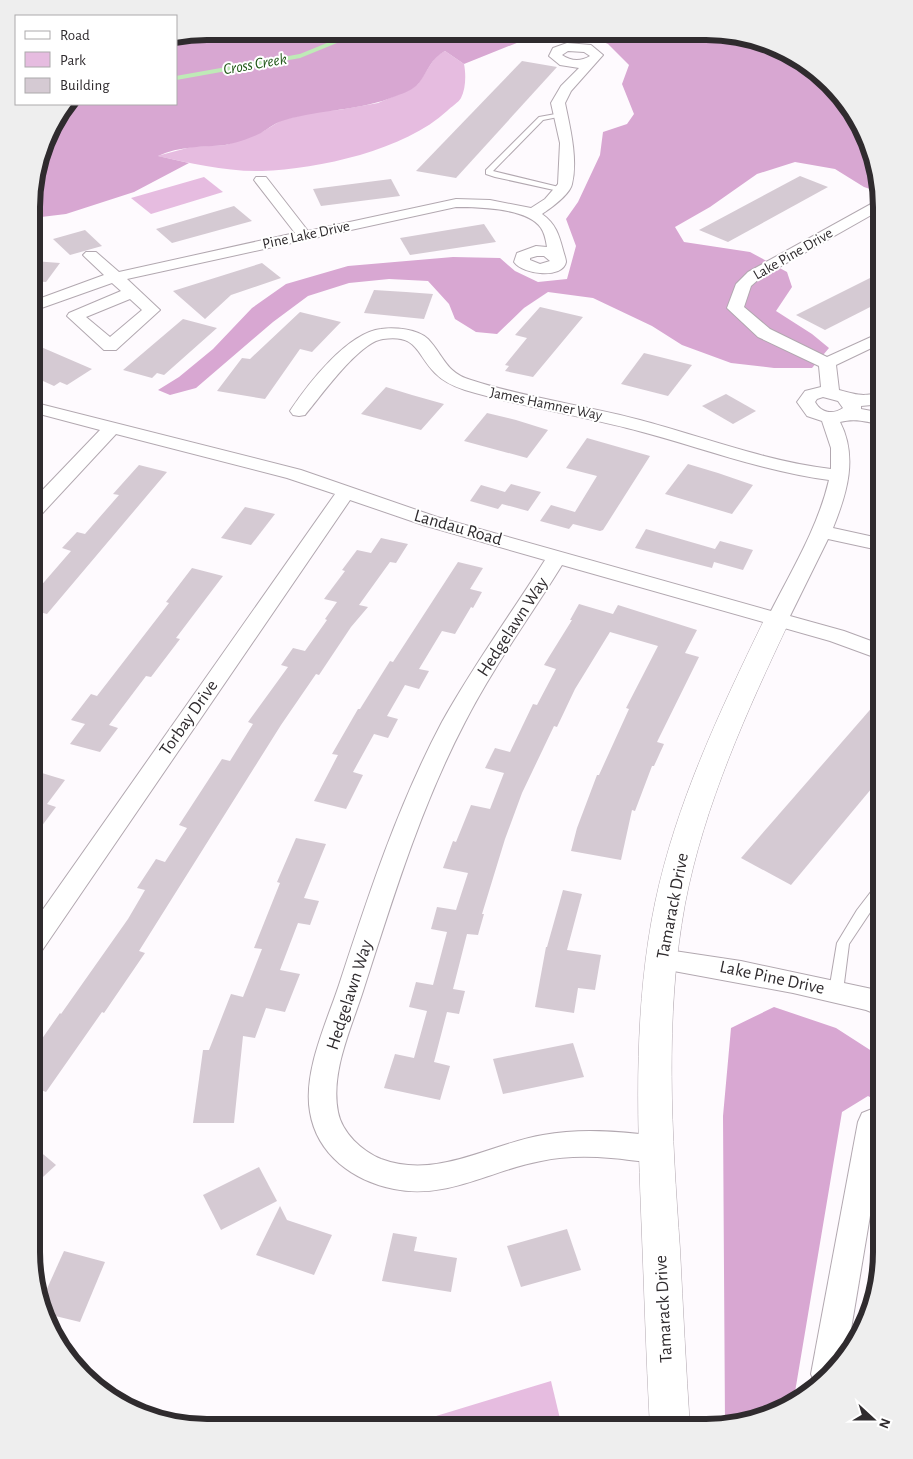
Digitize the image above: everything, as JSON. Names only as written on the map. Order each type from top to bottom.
[{"type":"street","points":[[531,215],[550,202],[565,185],[567,140],[558,103],[560,96],[592,61]]},
{"type":"street","points":[[261,180],[304,235]]},
{"type":"street","name":"Pine Lake Drive","points":[[40,303],[114,277],[456,203],[498,205],[531,215],[545,224],[550,230],[557,257]]},
{"type":"street","name":"Lake Pine Drive","points":[[827,363],[764,333],[734,308],[744,284],[754,275],[873,208]]},
{"type":"street","points":[[92,255],[132,292]]},
{"type":"street","name":"James Hamner Way","points":[[299,411],[340,363],[364,340],[378,334],[406,336],[422,342],[439,370],[449,376],[486,390],[635,424],[785,468],[839,476]]},
{"type":"street","points":[[830,392],[827,363],[873,341]]},
{"type":"street","points":[[873,401],[849,407],[844,416],[829,417],[810,410],[806,402],[807,398],[816,393],[830,392],[838,394],[849,407],[873,415]]},
{"type":"street","name":"Landau Road","points":[[40,409],[294,474],[430,521],[837,636],[873,649]]},
{"type":"street","name":"Tamarack Drive","points":[[670,1419],[656,1149],[654,1067],[661,960],[670,902],[687,835],[703,784],[737,703],[821,531],[836,494],[841,453],[837,433],[829,417]]},
{"type":"street","points":[[40,504],[112,428]]},
{"type":"street","name":"Torbay Drive","points":[[40,933],[346,492]]},
{"type":"street","points":[[821,531],[873,543]]},
{"type":"street","name":"Hedgelawn Way","points":[[558,556],[470,696],[442,745],[406,826],[324,1072],[322,1102],[327,1124],[334,1138],[346,1152],[376,1171],[395,1177],[418,1180],[446,1176],[539,1148],[565,1145],[612,1144],[656,1149]]},
{"type":"street","name":"Lake Pine Drive","points":[[661,960],[699,964],[873,1000]]},
{"type":"street","points":[[829,1365],[872,1122]]},
{"type":"lane","points":[[560,190],[495,176],[489,172],[541,118],[561,114]]},
{"type":"lane","points":[[836,992],[843,943],[873,899]]},
{"type":"green space","points":[[445,51],[464,64],[465,81],[461,98],[429,125],[385,147],[335,161],[262,171],[222,169],[157,156],[191,147],[226,145],[262,132],[282,120],[318,111],[339,110],[378,103],[411,89],[418,84],[436,56]]},
{"type":"green space","points":[[204,177],[223,192],[151,214],[131,198]]},
{"type":"green space","points":[[551,1381],[560,1419],[426,1419]]},
{"type":"shaded area","points":[[207,40],[524,40],[464,64],[445,51],[433,61],[417,85],[402,94],[382,101],[369,105],[299,116],[282,121],[257,135],[234,143],[183,149],[158,156],[189,163],[134,192],[66,214],[40,217],[41,185],[46,163],[62,123],[75,105],[178,105],[178,43]]},
{"type":"shaded area","points":[[599,40],[706,40],[728,41],[750,46],[790,62],[808,74],[839,105],[851,123],[867,163],[872,190],[864,187],[835,169],[795,162],[757,174],[710,207],[675,227],[684,242],[750,252],[787,272],[792,287],[776,311],[812,334],[829,348],[812,368],[774,368],[731,363],[682,345],[652,326],[593,298],[548,292],[524,308],[497,334],[476,332],[455,319],[449,304],[428,281],[389,279],[349,283],[308,296],[273,322],[196,388],[170,395],[158,390],[179,377],[213,349],[252,308],[286,284],[348,266],[453,257],[500,258],[515,271],[538,282],[567,279],[576,246],[566,219],[578,202],[600,155],[603,132],[627,124],[634,114],[622,84],[629,65],[608,44]]},
{"type":"shaded area","points":[[774,1007],[836,1028],[873,1052],[873,1099],[868,1096],[842,1112],[795,1394],[750,1413],[725,1418],[723,1116],[731,1028]]},
{"type":"building","points":[[522,61],[557,67],[456,178],[416,171]]},
{"type":"building","points":[[800,176],[828,187],[728,242],[699,230]]},
{"type":"building","points":[[391,179],[400,196],[321,206],[313,189]]},
{"type":"building","points":[[234,206],[252,221],[172,243],[156,229]]},
{"type":"building","points":[[484,224],[496,242],[410,255],[400,238]]},
{"type":"building","points":[[85,230],[102,246],[70,255],[53,239]]},
{"type":"building","points":[[40,262],[60,263],[46,282],[40,282]]},
{"type":"building","points":[[262,263],[281,278],[231,295],[205,319],[173,291]]},
{"type":"building","points":[[873,276],[873,306],[825,330],[796,315]]},
{"type":"building","points":[[374,290],[433,294],[424,319],[364,313]]},
{"type":"building","points":[[540,307],[583,317],[533,377],[505,371],[509,366],[505,365],[527,338],[515,335]]},
{"type":"building","points":[[300,312],[341,322],[312,352],[300,349],[265,399],[217,391],[242,358],[250,359]]},
{"type":"building","points":[[183,319],[217,328],[164,375],[157,373],[152,378],[123,370]]},
{"type":"building","points":[[40,348],[92,369],[67,385],[60,382],[54,386],[40,380]]},
{"type":"building","points":[[644,353],[692,365],[668,396],[621,384]]},
{"type":"building","points":[[386,387],[444,404],[421,430],[361,414]]},
{"type":"building","points":[[726,394],[756,411],[733,424],[702,406]]},
{"type":"building","points":[[487,413],[548,430],[527,458],[464,441]]},
{"type":"building","points":[[587,438],[650,456],[603,530],[600,531],[573,524],[569,529],[540,521],[551,505],[575,512],[597,476],[566,468]]},
{"type":"building","points":[[688,464],[753,485],[732,514],[665,494]]},
{"type":"building","points":[[139,465],[167,472],[47,614],[40,612],[40,587],[71,551],[62,548],[77,532],[85,534],[119,495],[113,494]]},
{"type":"building","points":[[511,484],[541,492],[528,511],[502,504],[498,509],[470,501],[481,485],[505,492]]},
{"type":"building","points":[[245,507],[275,514],[251,545],[221,538]]},
{"type":"building","points":[[646,529],[715,549],[720,541],[753,550],[743,570],[714,562],[712,568],[635,548]]},
{"type":"building","points":[[381,538],[408,544],[396,563],[390,562],[359,605],[368,607],[351,627],[319,675],[316,674],[281,725],[139,951],[145,953],[46,1092],[40,1090],[40,1042],[128,919],[145,890],[137,888],[156,859],[165,862],[187,828],[179,825],[222,759],[230,761],[253,724],[248,722],[288,667],[281,665],[293,648],[305,651],[327,620],[325,619],[337,602],[324,599],[345,571],[342,570],[357,550],[371,553]]},
{"type":"building","points":[[458,562],[483,568],[470,589],[482,592],[473,608],[471,607],[455,634],[442,631],[419,669],[429,671],[419,689],[405,685],[387,716],[398,719],[388,738],[374,734],[353,772],[363,775],[346,809],[314,801],[338,755],[332,754],[358,709],[360,709],[390,661],[393,662]]},
{"type":"building","points":[[192,568],[223,576],[176,638],[180,639],[151,677],[146,676],[109,725],[118,728],[100,752],[70,744],[85,724],[71,720],[91,694],[97,696],[169,603],[166,602]]},
{"type":"building","points":[[579,604],[613,614],[618,605],[697,630],[685,653],[699,657],[657,742],[664,744],[654,766],[652,766],[635,811],[632,810],[621,860],[571,851],[577,828],[597,775],[599,775],[629,709],[626,708],[658,646],[610,632],[575,689],[557,727],[554,726],[522,793],[505,839],[482,914],[484,914],[478,935],[467,934],[453,989],[465,991],[459,1014],[447,1012],[434,1062],[450,1066],[440,1100],[384,1088],[395,1054],[414,1058],[427,1011],[409,1007],[416,982],[433,985],[447,932],[431,929],[437,907],[456,910],[468,873],[443,868],[453,841],[456,842],[471,805],[490,809],[504,773],[485,768],[495,748],[510,752],[533,704],[537,705],[556,669],[544,665],[572,620],[570,620]]},
{"type":"building","points":[[873,706],[873,787],[791,885],[741,858]]},
{"type":"building","points":[[40,772],[65,780],[47,804],[56,807],[40,828]]},
{"type":"building","points":[[296,838],[326,844],[304,898],[319,901],[310,925],[298,923],[280,970],[300,974],[285,1012],[266,1008],[255,1038],[243,1036],[234,1123],[193,1123],[203,1050],[209,1050],[231,994],[243,997],[262,949],[254,948],[280,883],[277,882]]},
{"type":"building","points":[[563,890],[582,894],[567,950],[601,955],[595,990],[578,988],[574,1013],[535,1007],[546,947]]},
{"type":"building","points":[[573,1043],[584,1077],[503,1094],[493,1059]]},
{"type":"building","points":[[40,1152],[56,1165],[40,1180]]},
{"type":"building","points":[[259,1167],[277,1201],[221,1230],[203,1195]]},
{"type":"building","points":[[280,1206],[287,1220],[332,1235],[314,1275],[256,1255]]},
{"type":"building","points":[[567,1229],[581,1270],[521,1287],[507,1246]]},
{"type":"building","points":[[393,1233],[417,1237],[414,1251],[457,1258],[451,1292],[382,1281]]},
{"type":"building","points":[[64,1251],[105,1262],[80,1322],[53,1315],[45,1293]]},
{"type":"waterway","name":"Cross Creek","points":[[178,78],[300,56],[339,40]]}]
